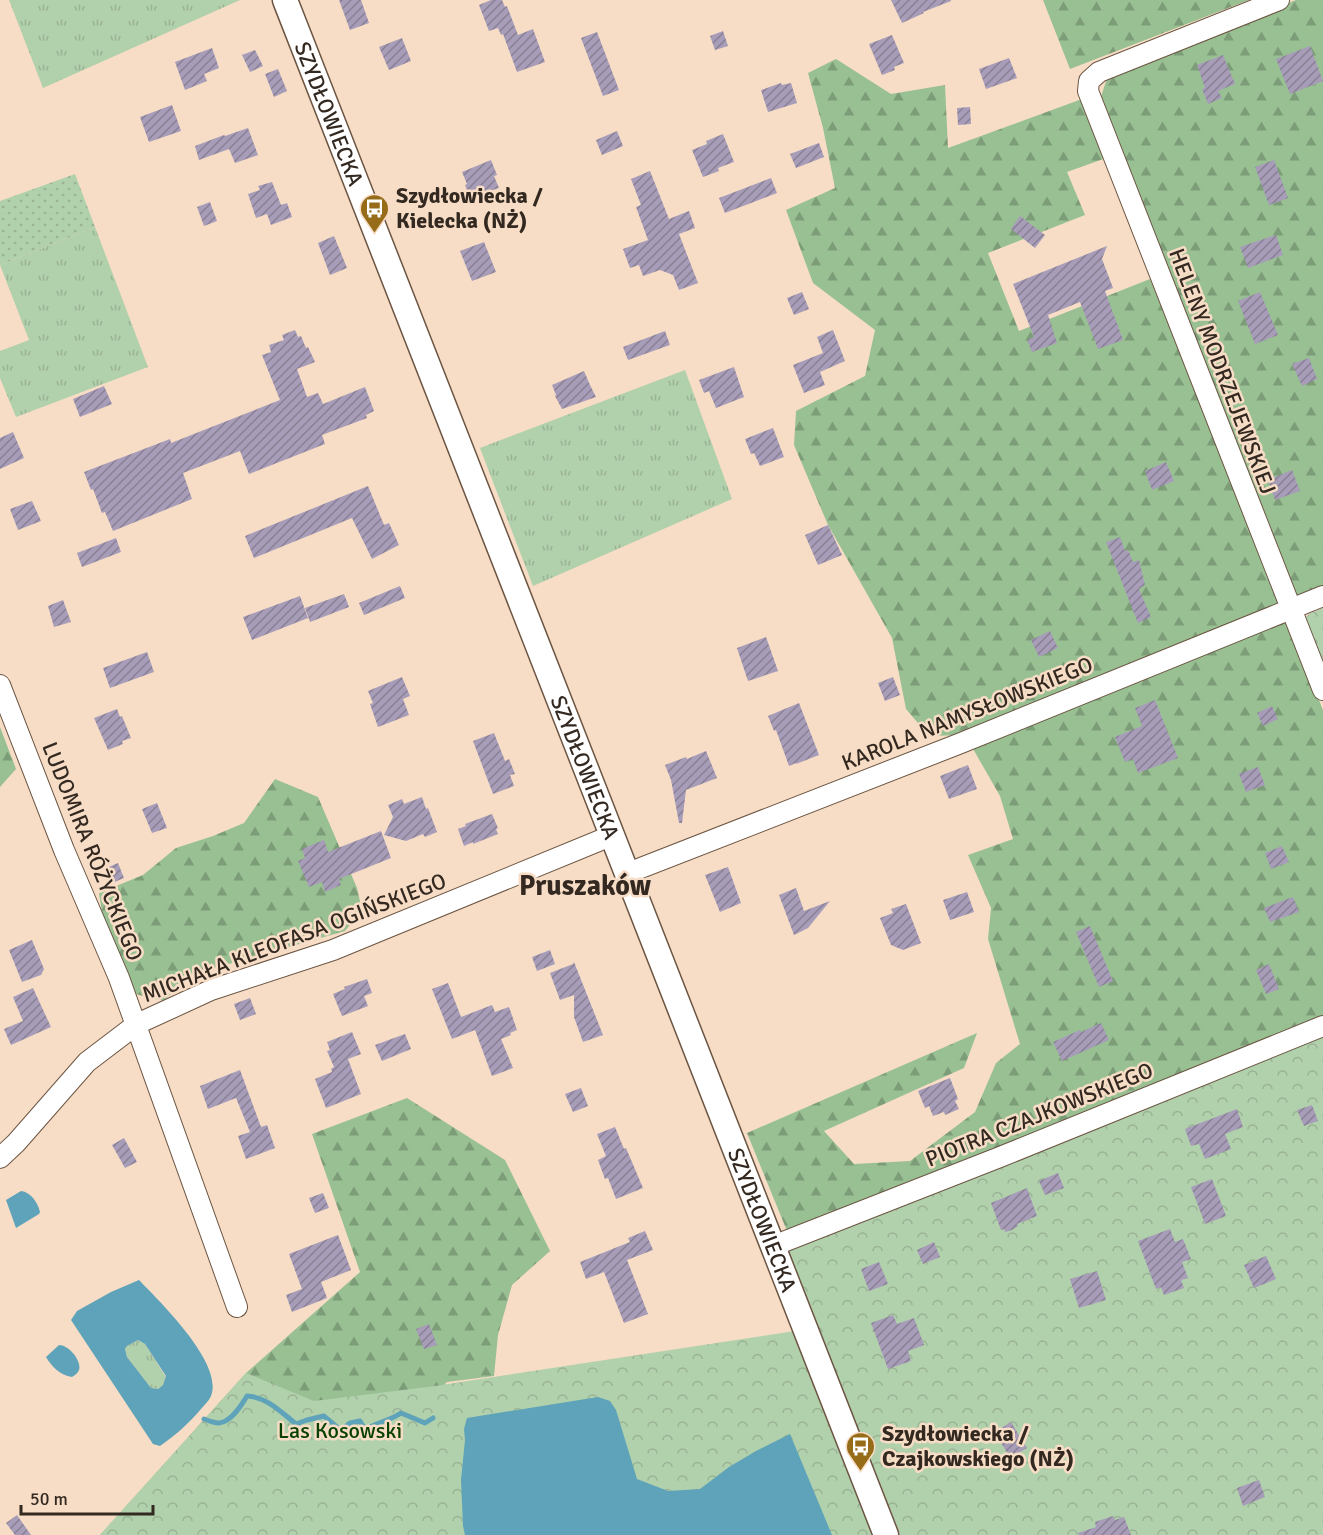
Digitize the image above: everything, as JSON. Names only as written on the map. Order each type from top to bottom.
[{"type":"street","name":"SZYDŁOWIECKA","points":[[285,0],[886,1535]]},
{"type":"street","name":"HELENY MODRZEJEWSKIEJ","points":[[1279,0],[1099,72],[1089,81],[1088,91],[1323,690]]},
{"type":"street","name":"KAROLA NAMYSŁOWSKIEGO","points":[[628,873],[961,743],[1323,596]]},
{"type":"street","name":"LUDOMIRA RÓŻYCKIEGO","points":[[0,685],[64,850],[119,978],[237,1307]]},
{"type":"street","name":"MICHAŁA KLEOFASA OGIŃSKIEGO","points":[[0,1158],[87,1062],[136,1024],[211,990],[333,950],[613,835]]},
{"type":"street","name":"PIOTRA CZAJKOWSKIEGO","points":[[773,1246],[1323,1026]]},
{"type":"green space","points":[[9,0],[240,0],[43,88]]},
{"type":"green space","points":[[1043,0],[1249,0],[1070,69]]},
{"type":"green space","points":[[1296,0],[1323,0],[1323,589],[1298,599],[1100,100],[1107,78]]},
{"type":"green space","points":[[836,59],[891,94],[945,85],[948,148],[1082,99],[1106,158],[1067,172],[1085,215],[988,253],[1019,331],[1150,279],[1282,606],[963,735],[929,736],[906,709],[892,638],[828,525],[794,445],[796,411],[865,376],[875,330],[813,283],[786,210],[835,188],[823,128],[808,73]]},
{"type":"green space","points":[[75,174],[95,227],[0,265],[0,201]]},
{"type":"green space","points":[[95,227],[148,367],[16,417],[0,378],[0,351],[29,340],[0,265]]},
{"type":"green space","points":[[685,370],[732,499],[533,586],[480,448]]},
{"type":"green space","points":[[1323,608],[1323,675],[1302,621],[1309,614]]},
{"type":"green space","points":[[1286,618],[1323,710],[1323,1018],[787,1231],[747,1133],[977,1033],[964,1068],[824,1131],[854,1164],[910,1161],[975,1112],[996,1063],[1020,1044],[988,939],[991,908],[968,855],[1013,839],[1000,796],[972,747]]},
{"type":"green space","points":[[0,727],[16,769],[0,787]]},
{"type":"green space","points":[[275,779],[318,797],[357,888],[362,910],[345,931],[187,976],[164,1001],[135,994],[102,912],[99,893],[143,875],[176,848],[244,823]]},
{"type":"green space","points":[[1323,1036],[1323,1535],[100,1535],[246,1373],[314,1401],[435,1386],[802,1330],[771,1251]]},
{"type":"green space","name":"Las Kosowski","points":[[407,1098],[505,1160],[550,1251],[512,1285],[498,1335],[494,1376],[445,1384],[444,1535],[100,1535],[246,1373],[360,1272],[312,1134]]},
{"type":"green space","points":[[138,1340],[145,1344],[166,1377],[163,1385],[158,1389],[151,1388],[127,1357],[125,1349]]},
{"type":"water","points":[[21,1191],[34,1198],[40,1212],[16,1228],[6,1200]]},
{"type":"water","points":[[139,1280],[175,1318],[200,1352],[209,1369],[213,1385],[210,1398],[187,1424],[160,1446],[153,1444],[71,1320],[77,1311]],"holes":[[[138,1340],[145,1344],[166,1376],[163,1385],[158,1389],[151,1388],[127,1357],[125,1349],[127,1346]]]},
{"type":"water","points":[[59,1345],[71,1351],[79,1362],[79,1371],[72,1377],[57,1370],[46,1357]]},
{"type":"water","points":[[598,1397],[610,1401],[616,1410],[637,1479],[668,1491],[700,1489],[729,1467],[790,1434],[832,1535],[465,1535],[461,1480],[464,1429],[467,1418]]},
{"type":"building","points":[[339,0],[361,0],[369,23],[350,30]]},
{"type":"building","points":[[491,0],[502,0],[505,7],[507,6],[518,35],[533,29],[545,62],[517,72],[503,34],[501,35],[498,28],[489,31],[479,5]]},
{"type":"building","points":[[891,0],[951,0],[951,1],[902,23]]},
{"type":"building","points":[[723,31],[728,46],[715,50],[710,36]]},
{"type":"building","points":[[597,32],[619,90],[603,96],[581,38]]},
{"type":"building","points":[[892,35],[904,63],[894,67],[895,70],[882,75],[869,44]]},
{"type":"building","points":[[402,38],[411,61],[389,70],[379,47]]},
{"type":"building","points":[[1310,46],[1323,81],[1290,94],[1276,59]]},
{"type":"building","points":[[212,48],[219,68],[204,74],[207,81],[185,90],[175,62]]},
{"type":"building","points":[[255,50],[263,66],[250,72],[242,55]]},
{"type":"building","points":[[1223,55],[1235,84],[1218,91],[1222,98],[1208,104],[1197,65]]},
{"type":"building","points":[[1009,58],[1017,78],[986,89],[979,69]]},
{"type":"building","points":[[278,69],[287,91],[274,97],[265,74]]},
{"type":"building","points":[[781,83],[782,85],[791,83],[797,103],[768,112],[761,90]]},
{"type":"building","points":[[172,105],[181,131],[149,142],[140,117]]},
{"type":"building","points":[[970,107],[971,124],[958,125],[957,108]]},
{"type":"building","points":[[248,128],[258,155],[235,163],[229,149],[199,160],[195,146]]},
{"type":"building","points":[[617,131],[623,146],[602,155],[596,140]]},
{"type":"building","points":[[723,134],[734,162],[703,177],[692,150]]},
{"type":"building","points":[[819,143],[824,157],[796,168],[790,154]]},
{"type":"building","points":[[491,160],[499,188],[487,192],[489,197],[472,204],[462,172]]},
{"type":"building","points":[[1274,160],[1288,198],[1269,205],[1255,167]]},
{"type":"building","points":[[650,171],[669,219],[689,211],[695,228],[679,234],[698,283],[679,290],[673,275],[660,270],[643,276],[639,265],[630,268],[623,249],[648,240],[636,207],[641,205],[631,179]]},
{"type":"building","points":[[771,178],[777,193],[725,213],[719,198]]},
{"type":"building","points":[[272,182],[281,205],[287,203],[292,217],[271,225],[267,214],[256,218],[248,194],[260,190],[258,186]]},
{"type":"building","points":[[210,202],[217,221],[204,226],[197,207]]},
{"type":"building","points":[[1020,216],[1045,235],[1035,248],[1011,229]]},
{"type":"building","points":[[1276,235],[1283,255],[1248,268],[1240,247]]},
{"type":"building","points":[[334,236],[347,268],[330,275],[318,243]]},
{"type":"building","points":[[484,242],[496,272],[472,281],[460,251]]},
{"type":"building","points":[[1107,246],[1102,259],[1113,288],[1105,291],[1123,340],[1098,349],[1080,302],[1048,315],[1057,343],[1032,352],[1027,340],[1034,337],[1013,284]]},
{"type":"building","points":[[802,292],[809,309],[794,315],[787,298]]},
{"type":"building","points":[[1260,292],[1278,335],[1255,344],[1238,301]]},
{"type":"building","points":[[295,330],[298,337],[301,336],[306,348],[308,347],[315,362],[297,369],[307,397],[318,393],[323,404],[365,387],[374,411],[366,415],[367,418],[322,435],[325,444],[249,474],[240,451],[183,473],[192,499],[113,531],[105,512],[102,513],[84,472],[170,439],[171,443],[280,400],[262,355],[271,352],[269,345],[284,340],[282,335]]},
{"type":"building","points":[[833,330],[845,361],[820,372],[825,385],[804,393],[793,365],[823,353],[817,337]]},
{"type":"building","points":[[665,331],[670,345],[628,360],[623,347]]},
{"type":"building","points":[[1309,358],[1317,379],[1302,386],[1292,364]]},
{"type":"building","points":[[734,367],[744,397],[716,408],[709,391],[704,393],[699,380]]},
{"type":"building","points":[[584,371],[596,397],[562,409],[552,385]]},
{"type":"building","points":[[104,386],[112,404],[80,417],[73,399]]},
{"type":"building","points":[[773,428],[784,457],[760,466],[754,453],[751,454],[745,439]]},
{"type":"building","points":[[13,432],[24,458],[0,469],[0,438]]},
{"type":"building","points":[[1166,462],[1174,481],[1152,490],[1145,471]]},
{"type":"building","points":[[1292,470],[1300,491],[1275,500],[1268,480]]},
{"type":"building","points":[[368,486],[384,525],[389,523],[399,545],[372,559],[352,518],[254,558],[245,536]]},
{"type":"building","points":[[32,501],[41,521],[18,530],[10,509]]},
{"type":"building","points":[[828,525],[842,555],[818,565],[805,535]]},
{"type":"building","points":[[1120,537],[1125,551],[1128,550],[1133,562],[1139,560],[1145,585],[1139,589],[1151,617],[1138,623],[1106,542]]},
{"type":"building","points":[[116,538],[121,552],[82,567],[77,553]]},
{"type":"building","points":[[400,586],[405,598],[364,615],[359,603]]},
{"type":"building","points":[[344,594],[349,607],[310,622],[305,608]]},
{"type":"building","points":[[300,596],[308,618],[252,640],[243,617]]},
{"type":"building","points":[[63,600],[71,622],[54,627],[48,606]]},
{"type":"building","points":[[1050,631],[1058,648],[1039,657],[1031,640]]},
{"type":"building","points":[[766,637],[778,671],[748,681],[737,648]]},
{"type":"building","points":[[147,652],[154,672],[110,688],[103,668]]},
{"type":"building","points":[[402,677],[410,696],[403,699],[409,715],[378,727],[368,691]]},
{"type":"building","points":[[893,677],[900,695],[885,701],[878,683]]},
{"type":"building","points":[[1155,700],[1178,758],[1138,773],[1133,759],[1125,762],[1115,737],[1142,726],[1135,708]]},
{"type":"building","points":[[799,703],[819,755],[789,766],[776,730],[774,731],[768,716]]},
{"type":"building","points":[[1272,706],[1278,719],[1263,726],[1257,713]]},
{"type":"building","points":[[117,709],[131,738],[108,750],[94,718]]},
{"type":"building","points":[[494,733],[505,761],[509,759],[515,774],[510,775],[514,786],[493,794],[473,741]]},
{"type":"building","points":[[706,751],[717,778],[686,790],[682,823],[679,823],[671,780],[665,765]]},
{"type":"building","points":[[968,765],[977,789],[949,799],[940,776]]},
{"type":"building","points":[[1258,767],[1265,785],[1246,792],[1239,774]]},
{"type":"building","points":[[422,797],[437,832],[425,837],[423,834],[406,841],[384,835],[393,817],[388,805],[402,799],[404,804]]},
{"type":"building","points":[[157,803],[167,828],[152,833],[142,809]]},
{"type":"building","points":[[492,814],[498,834],[464,846],[458,829]]},
{"type":"building","points":[[381,831],[391,858],[339,879],[341,885],[325,892],[322,882],[309,887],[298,861],[305,858],[302,849],[324,840],[328,852]]},
{"type":"building","points":[[1282,846],[1289,862],[1271,869],[1265,853]]},
{"type":"building","points":[[118,863],[124,878],[110,884],[104,869]]},
{"type":"building","points":[[728,867],[741,903],[720,912],[705,875]]},
{"type":"building","points":[[796,888],[804,911],[830,901],[808,928],[794,935],[779,895]]},
{"type":"building","points":[[967,892],[974,912],[950,920],[943,900]]},
{"type":"building","points":[[1293,897],[1299,912],[1270,922],[1264,908]]},
{"type":"building","points":[[906,904],[921,943],[903,950],[891,945],[880,918],[893,913],[891,909]]},
{"type":"building","points":[[1090,926],[1113,981],[1099,987],[1076,932]]},
{"type":"building","points":[[32,940],[44,969],[41,975],[22,982],[9,950]]},
{"type":"building","points":[[550,950],[555,964],[537,971],[532,957]]},
{"type":"building","points":[[574,962],[603,1035],[583,1042],[574,1017],[574,995],[560,1000],[550,973]]},
{"type":"building","points":[[1269,964],[1279,989],[1266,994],[1256,970]]},
{"type":"building","points":[[367,979],[372,993],[364,996],[368,1006],[342,1016],[333,994],[345,989],[344,987]]},
{"type":"building","points":[[448,983],[461,1017],[492,1005],[495,1012],[509,1007],[517,1030],[501,1039],[513,1068],[492,1076],[475,1030],[452,1039],[432,989]]},
{"type":"building","points":[[33,988],[51,1027],[11,1045],[4,1029],[23,1021],[13,997]]},
{"type":"building","points":[[250,998],[256,1014],[240,1020],[234,1004]]},
{"type":"building","points":[[1101,1023],[1109,1040],[1062,1061],[1053,1042]]},
{"type":"building","points":[[352,1032],[361,1054],[348,1059],[361,1094],[326,1108],[315,1079],[332,1072],[331,1069],[334,1067],[327,1051],[330,1050],[327,1042]]},
{"type":"building","points":[[405,1034],[411,1049],[382,1061],[375,1045]]},
{"type":"building","points":[[240,1070],[261,1127],[267,1125],[275,1148],[246,1159],[238,1136],[250,1132],[236,1098],[208,1109],[200,1086]]},
{"type":"building","points":[[950,1078],[958,1099],[955,1101],[959,1109],[945,1115],[944,1112],[933,1116],[929,1106],[925,1108],[918,1091]]},
{"type":"building","points":[[581,1088],[588,1106],[573,1112],[565,1094]]},
{"type":"building","points":[[1312,1105],[1318,1121],[1304,1126],[1297,1110]]},
{"type":"building","points":[[1237,1109],[1243,1127],[1225,1134],[1231,1149],[1205,1159],[1199,1144],[1191,1146],[1185,1129]]},
{"type":"building","points":[[615,1127],[643,1188],[616,1199],[598,1160],[606,1156],[597,1134]]},
{"type":"building","points":[[124,1138],[137,1162],[125,1168],[112,1145]]},
{"type":"building","points":[[1058,1173],[1064,1188],[1045,1195],[1039,1181]]},
{"type":"building","points":[[1212,1179],[1226,1216],[1205,1224],[1191,1187]]},
{"type":"building","points":[[1027,1188],[1037,1216],[1017,1224],[1018,1226],[1012,1230],[1005,1232],[1004,1229],[1001,1230],[991,1203]]},
{"type":"building","points":[[323,1193],[329,1208],[315,1213],[309,1198]]},
{"type":"building","points":[[1170,1229],[1175,1242],[1183,1239],[1191,1259],[1182,1262],[1188,1278],[1181,1280],[1184,1288],[1164,1295],[1161,1287],[1156,1289],[1138,1241]]},
{"type":"building","points":[[645,1231],[653,1250],[627,1260],[648,1314],[624,1323],[604,1272],[586,1279],[580,1262],[630,1242],[628,1238]]},
{"type":"building","points":[[338,1235],[351,1270],[321,1282],[327,1298],[292,1312],[286,1295],[302,1289],[289,1254]]},
{"type":"building","points":[[934,1242],[940,1257],[923,1264],[917,1250]]},
{"type":"building","points":[[1266,1256],[1276,1279],[1254,1288],[1244,1265]]},
{"type":"building","points":[[879,1262],[888,1284],[869,1291],[861,1269]]},
{"type":"building","points":[[1097,1271],[1106,1300],[1079,1308],[1070,1279]]},
{"type":"building","points":[[893,1315],[897,1324],[914,1318],[924,1345],[908,1351],[911,1361],[888,1369],[871,1323]]},
{"type":"building","points":[[429,1324],[437,1345],[424,1349],[416,1329]]},
{"type":"building","points":[[1011,1422],[1027,1448],[1010,1458],[995,1432]]},
{"type":"building","points":[[1259,1480],[1265,1497],[1243,1506],[1237,1488]]},
{"type":"building","points":[[17,1515],[31,1535],[15,1535],[6,1523]]},
{"type":"building","points":[[1113,1516],[1115,1520],[1124,1517],[1131,1535],[1079,1535],[1078,1533],[1096,1527],[1095,1522]]},
{"type":"waterway","points":[[204,1419],[219,1423],[228,1420],[247,1396],[267,1402],[296,1424],[324,1416],[340,1431],[350,1423],[360,1421],[368,1428],[401,1413],[425,1423],[433,1418]]},
{"type":"place","name":"Szydłowiecka / Kielecka (NŻ)","points":[[375,234]]},
{"type":"place","name":"Szydłowiecka / Czajkowskiego (NŻ)","points":[[861,1472]]},
{"type":"district","name":"Pruszaków","points":[[585,885]]}]
